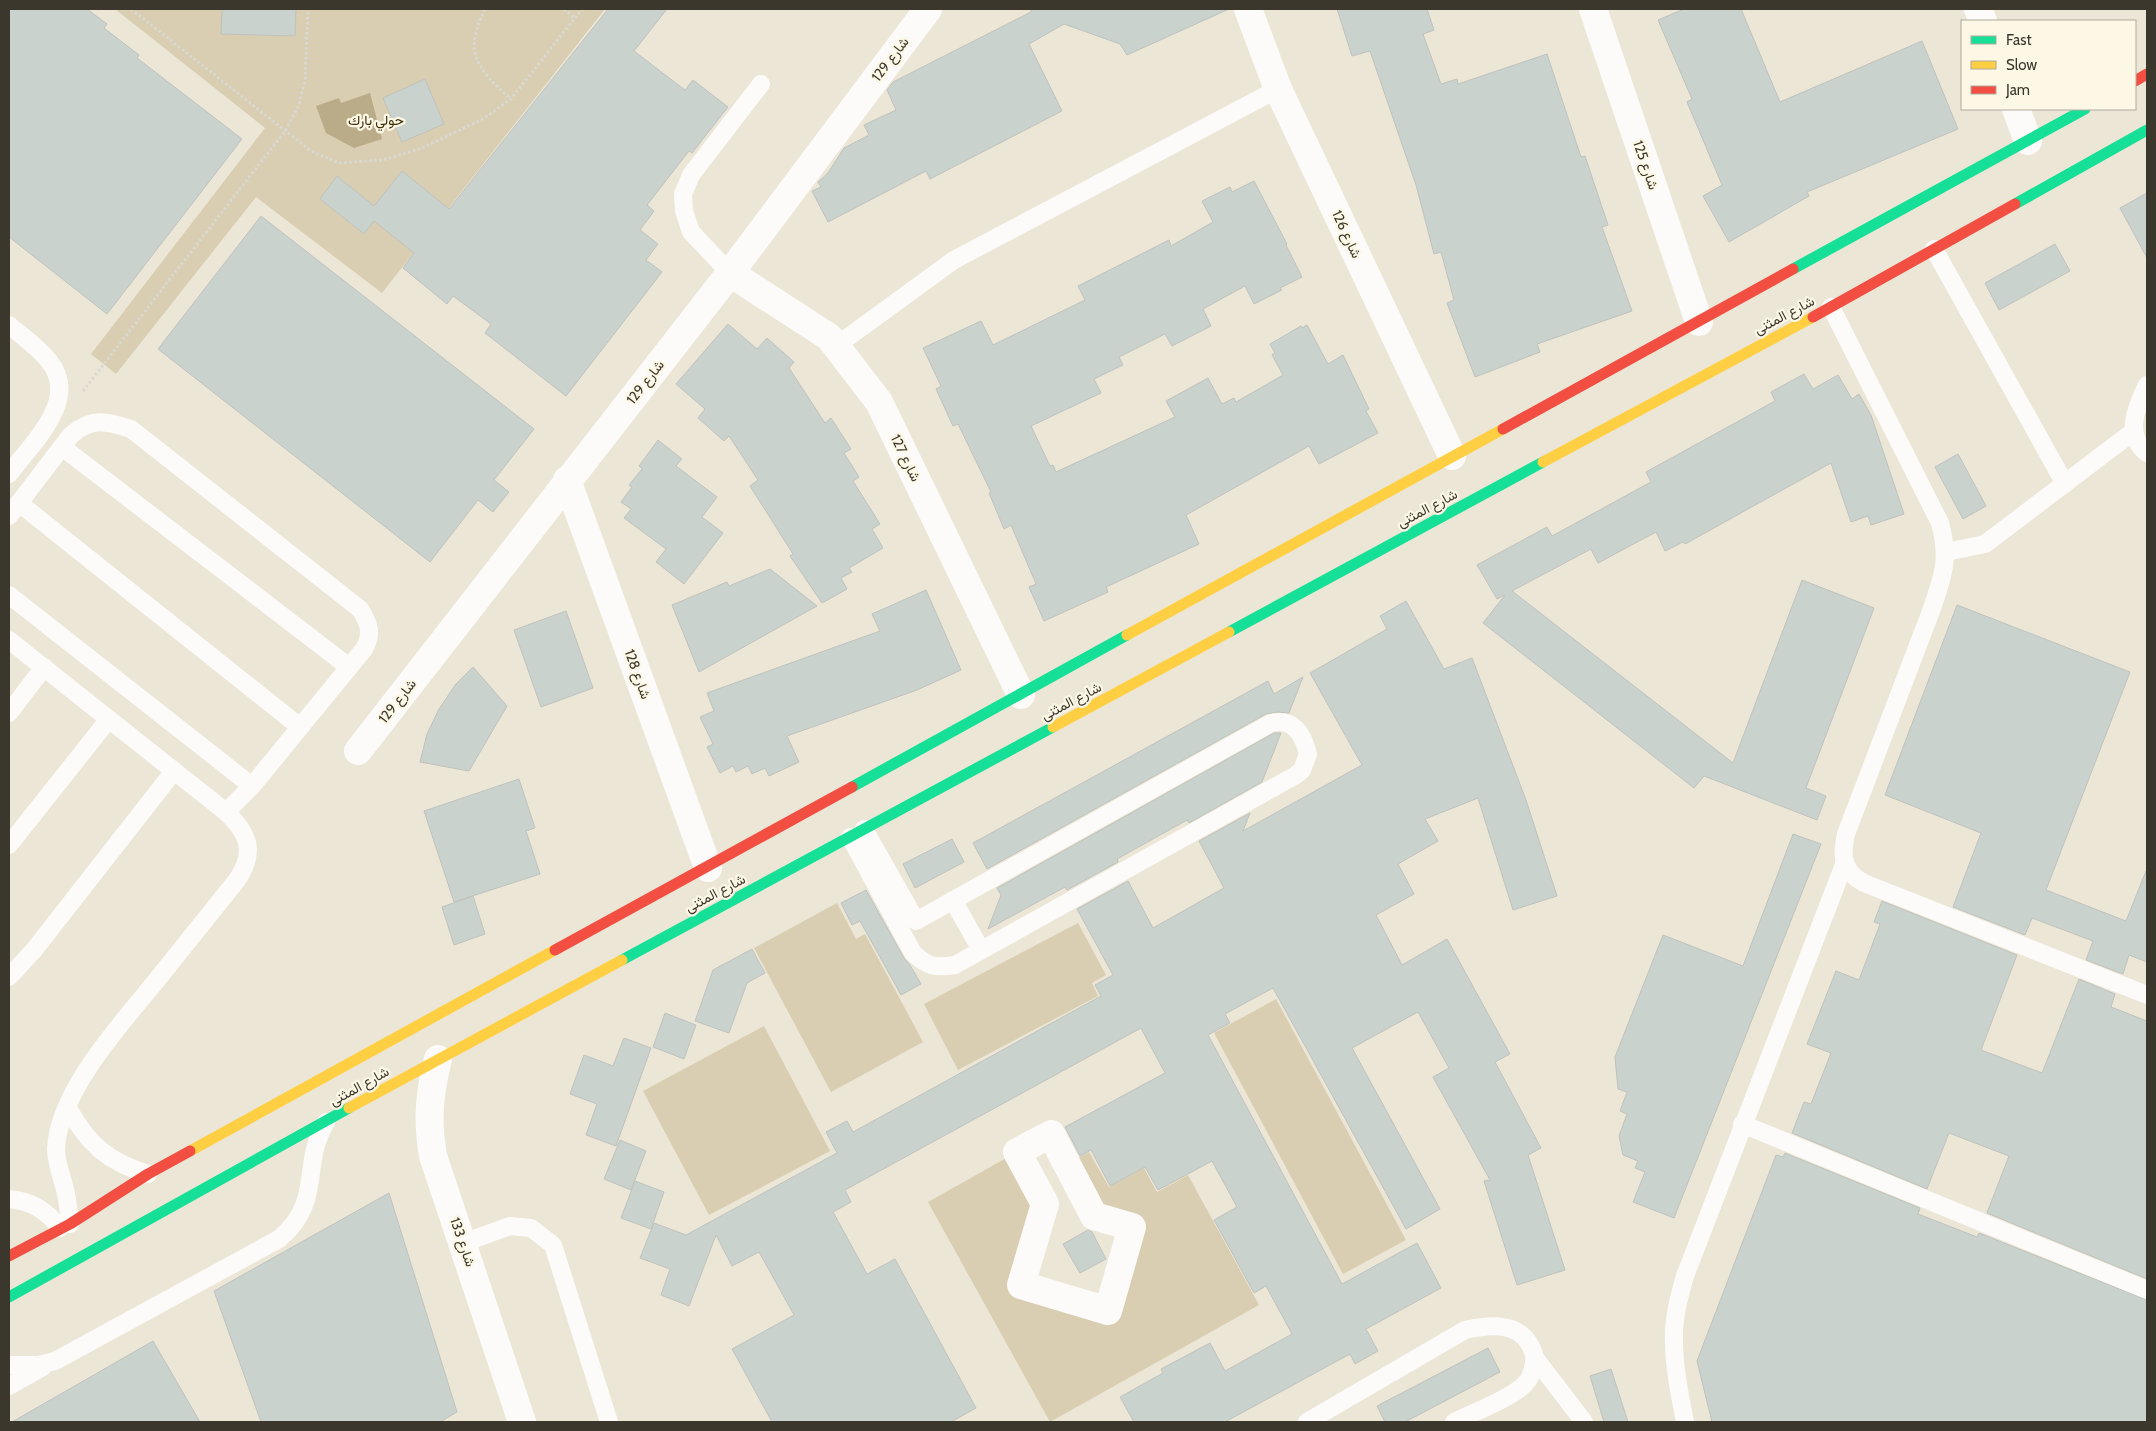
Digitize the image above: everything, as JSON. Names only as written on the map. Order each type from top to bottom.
[{"type":"street","name":"شارع 129","points":[[358,751],[730,273],[928,9]]},
{"type":"street","name":"شارع 126","points":[[1248,9],[1278,89],[1452,456]]},
{"type":"street","name":"شارع 125","points":[[1593,9],[1699,322]]},
{"type":"street","points":[[2136,80],[2147,74]]},
{"type":"street","points":[[2016,110],[2028,141]]},
{"type":"street","name":"شارع المثنى","points":[[9,1256],[65,1226],[148,1174],[708,868],[1452,456],[2083,110]]},
{"type":"street","name":"شارع المثنى","points":[[9,1297],[438,1059],[1830,307],[2147,130]]},
{"type":"street","name":"شارع 127","points":[[730,273],[829,337],[879,402],[1021,695]]},
{"type":"street","name":"شارع 128","points":[[568,480],[708,868]]},
{"type":"street","name":"شارع 133","points":[[438,1059],[428,1107],[429,1132],[433,1156],[463,1243],[519,1421]]},
{"type":"street","points":[[1050,1134],[1094,1216],[1132,1226],[1108,1311],[1021,1285],[1045,1204],[1017,1152],[1050,1134]]},
{"type":"lane","points":[[730,273],[690,232],[684,211],[683,194],[691,175],[761,84]]},
{"type":"lane","points":[[836,346],[954,260],[1278,89]]},
{"type":"lane","points":[[1934,249],[2065,484]]},
{"type":"lane","points":[[1830,307],[1940,523],[1946,552],[1941,581],[1933,604],[1846,834],[1842,850],[1845,862],[1852,874],[1864,883],[2147,995]]},
{"type":"lane","points":[[9,474],[56,411],[59,398],[59,384],[50,362],[10,328]]},
{"type":"lane","points":[[2147,385],[2135,414],[2134,431],[2140,448],[2147,453]]},
{"type":"lane","points":[[226,812],[252,786],[349,667],[369,640],[370,628],[360,609],[131,429],[97,422],[83,425],[71,435],[14,509],[300,727]]},
{"type":"lane","points":[[1946,552],[1985,544],[2134,431]]},
{"type":"lane","points":[[62,446],[349,667]]},
{"type":"lane","points":[[9,595],[252,786]]},
{"type":"lane","points":[[9,640],[226,812],[238,823],[246,836],[249,851],[246,867],[238,880],[84,1073],[58,1135],[56,1150],[66,1193],[65,1226]]},
{"type":"lane","points":[[9,712],[44,667]]},
{"type":"lane","points":[[9,845],[109,719]]},
{"type":"lane","points":[[1271,723],[1289,723],[1296,727],[1308,754],[1302,770],[1296,775],[955,964],[939,967],[924,963],[913,953],[857,833],[916,921],[1271,723]]},
{"type":"lane","points":[[9,977],[34,950],[174,771]]},
{"type":"lane","points":[[1685,1422],[1674,1340],[1677,1306],[1691,1254],[1845,862]]},
{"type":"lane","points":[[953,900],[981,950]]},
{"type":"lane","points":[[68,1108],[94,1146],[119,1164],[148,1174]]},
{"type":"lane","points":[[9,1386],[279,1239],[290,1230],[305,1206],[309,1192],[316,1142],[326,1121]]},
{"type":"lane","points":[[1742,1124],[2147,1290]]},
{"type":"lane","points":[[9,1199],[21,1200],[36,1206],[65,1226]]},
{"type":"lane","points":[[463,1243],[510,1226],[531,1228],[553,1245],[609,1422]]},
{"type":"lane","points":[[1306,1422],[1465,1330],[1484,1326],[1500,1326],[1516,1331],[1526,1338],[1535,1358],[1584,1422]]},
{"type":"lane","points":[[1454,1422],[1517,1391],[1526,1383],[1533,1371],[1535,1358]]},
{"type":"lane","points":[[9,1365],[38,1365],[54,1361]]},
{"type":"path","points":[[130,9],[311,151],[339,163],[382,160],[422,148],[483,120],[511,99],[582,9]]},
{"type":"path","points":[[83,392],[285,131],[299,105],[305,80],[308,9]]},
{"type":"path","points":[[485,9],[475,29],[474,52],[482,71],[511,99]]},
{"type":"path","points":[[564,9],[575,18]]},
{"type":"green space","name":"حولي بارك","points":[[115,9],[605,9],[382,293],[256,197],[116,374],[91,354],[265,128]]},
{"type":"green space","points":[[837,903],[856,939],[865,934],[923,1042],[831,1092],[754,948]]},
{"type":"green space","points":[[1078,923],[1106,975],[1092,983],[1098,996],[958,1070],[924,1004]]},
{"type":"green space","points":[[1276,999],[1406,1240],[1343,1274],[1214,1033]]},
{"type":"green space","points":[[764,1026],[830,1151],[709,1215],[643,1091]]},
{"type":"green space","points":[[1017,1152],[1045,1204],[1022,1285],[1108,1311],[1132,1227],[1094,1216],[1067,1164],[1089,1152],[1109,1187],[1144,1168],[1157,1192],[1188,1175],[1259,1305],[1050,1422],[928,1202]]},
{"type":"shaded area","points":[[370,93],[382,139],[354,148],[326,133],[316,106],[339,98],[341,103]]},
{"type":"building","points":[[9,9],[87,9],[107,24],[104,28],[139,55],[137,58],[242,139],[107,314],[9,237]]},
{"type":"building","points":[[222,9],[296,9],[295,36],[221,34]]},
{"type":"building","points":[[608,9],[667,9],[634,51],[685,90],[693,80],[728,107],[692,153],[689,151],[647,205],[654,211],[640,230],[658,244],[646,260],[662,272],[566,396],[485,333],[491,324],[453,296],[447,304],[403,268],[414,253],[374,221],[364,234],[320,199],[337,176],[374,206],[402,171],[449,209]]},
{"type":"building","points":[[1031,9],[1229,9],[1127,55],[1120,44],[1064,24],[1029,44],[1062,111],[930,179],[926,171],[828,222],[812,191],[821,187],[818,182],[828,173],[844,148],[869,135],[864,125],[896,110],[887,90],[893,82],[1031,12]]},
{"type":"building","points":[[1337,9],[1427,9],[1434,30],[1423,34],[1441,84],[1457,79],[1458,84],[1547,54],[1581,157],[1585,156],[1608,225],[1602,227],[1632,311],[1537,344],[1540,352],[1475,377],[1447,303],[1454,300],[1441,252],[1434,254],[1416,185],[1370,51],[1352,56]]},
{"type":"building","points":[[1684,9],[1741,9],[1780,102],[1922,41],[1958,129],[1807,192],[1809,196],[1729,242],[1703,196],[1722,185],[1687,102],[1692,99],[1658,20]]},
{"type":"building","points":[[425,79],[444,124],[402,142],[383,98]]},
{"type":"building","points":[[1254,181],[1302,277],[1280,288],[1282,290],[1254,304],[1245,286],[1203,309],[1211,326],[1172,346],[1165,334],[1119,357],[1123,365],[1094,379],[1101,393],[1031,426],[1050,466],[1053,465],[1056,472],[1175,417],[1166,401],[1208,378],[1222,404],[1234,398],[1236,402],[1283,375],[1272,355],[1275,353],[1270,344],[1301,326],[1302,328],[1307,325],[1328,364],[1343,355],[1369,409],[1366,411],[1378,433],[1319,464],[1309,446],[1186,515],[1199,544],[1106,587],[1108,592],[1044,621],[1029,587],[1036,584],[1011,525],[1004,529],[989,493],[991,492],[958,424],[953,426],[936,389],[941,386],[923,348],[981,321],[993,345],[1085,300],[1078,286],[1169,240],[1171,246],[1213,222],[1202,201],[1230,187],[1232,192]]},
{"type":"building","points":[[2147,193],[2147,258],[2120,208]]},
{"type":"building","points":[[261,216],[534,429],[494,480],[509,492],[493,512],[478,500],[430,562],[158,349]]},
{"type":"building","points":[[2055,244],[2070,271],[1999,310],[1985,283]]},
{"type":"building","points":[[728,324],[757,349],[767,338],[794,362],[789,368],[825,423],[831,418],[851,449],[844,453],[859,477],[853,481],[880,524],[872,529],[883,548],[849,568],[852,572],[841,578],[847,589],[822,603],[790,556],[793,554],[750,486],[758,480],[729,436],[724,441],[698,418],[705,409],[676,384]]},
{"type":"building","points":[[1804,374],[1813,389],[1838,375],[1852,399],[1859,394],[1871,415],[1904,514],[1871,525],[1868,516],[1851,522],[1831,463],[1685,544],[1683,542],[1665,551],[1656,532],[1598,563],[1591,549],[1512,591],[1733,763],[1802,580],[1874,608],[1806,788],[1826,796],[1817,820],[1704,776],[1694,788],[1483,623],[1505,595],[1497,599],[1477,565],[1547,527],[1552,536],[1651,482],[1646,472],[1775,401],[1771,392]]},
{"type":"building","points":[[658,440],[682,459],[676,466],[717,497],[702,517],[723,533],[684,584],[656,562],[666,549],[624,518],[631,509],[621,502],[632,487],[629,485],[642,469],[639,466]]},
{"type":"building","points":[[1958,454],[1986,506],[1963,519],[1935,467]]},
{"type":"building","points":[[770,569],[817,606],[699,672],[672,605],[727,582],[729,586]]},
{"type":"building","points":[[926,590],[961,670],[917,690],[787,736],[799,762],[769,776],[765,768],[752,774],[748,766],[736,772],[733,766],[720,773],[707,747],[713,744],[700,717],[714,711],[707,693],[880,631],[872,614]]},
{"type":"building","points":[[1406,601],[1444,669],[1472,658],[1526,800],[1557,896],[1513,910],[1478,798],[1425,819],[1438,841],[1398,864],[1414,894],[1376,915],[1402,965],[1447,939],[1510,1054],[1495,1062],[1541,1148],[1528,1155],[1565,1270],[1517,1285],[1484,1181],[1490,1180],[1433,1077],[1449,1068],[1418,1012],[1352,1048],[1440,1209],[1406,1229],[1273,988],[1225,1014],[1230,1023],[1208,1035],[1342,1284],[1417,1243],[1441,1288],[1366,1329],[1378,1351],[1355,1364],[1350,1354],[1225,1422],[1134,1422],[1120,1397],[1163,1373],[1161,1369],[1210,1343],[1225,1371],[1292,1334],[1266,1286],[1254,1293],[1214,1220],[1237,1207],[1212,1161],[1158,1190],[1145,1167],[1110,1186],[1091,1150],[1080,1156],[1065,1127],[1165,1073],[1141,1028],[845,1190],[851,1202],[833,1212],[867,1274],[895,1259],[976,1408],[951,1422],[772,1422],[732,1349],[794,1315],[759,1252],[732,1266],[716,1235],[689,1306],[661,1295],[670,1269],[640,1258],[654,1223],[686,1235],[837,1153],[826,1132],[847,1121],[853,1132],[1101,996],[1095,985],[1113,975],[1077,909],[1128,881],[1153,928],[1224,888],[1199,841],[1250,813],[1243,831],[1362,765],[1310,673],[1387,629],[1380,616]]},
{"type":"building","points":[[1957,605],[2130,672],[2046,890],[2126,921],[2147,871],[2147,962],[2129,955],[2123,974],[2086,960],[2093,941],[2032,918],[2025,935],[1953,907],[1981,833],[1885,795]]},
{"type":"building","points":[[566,611],[593,688],[541,707],[514,630]]},
{"type":"building","points":[[473,667],[507,706],[469,771],[420,762],[427,734],[439,709],[456,684]]},
{"type":"building","points":[[1303,677],[1289,713],[1266,714],[987,869],[973,843],[1268,681],[1274,694]]},
{"type":"building","points":[[1274,733],[1281,733],[1262,782],[1189,823],[1187,820],[1117,859],[1118,862],[1067,890],[1065,887],[988,929],[1001,895],[997,888]]},
{"type":"building","points":[[519,779],[535,828],[526,831],[540,874],[454,902],[424,811]]},
{"type":"building","points":[[1793,834],[1821,844],[1674,1218],[1633,1202],[1645,1172],[1635,1168],[1638,1161],[1623,1155],[1619,1136],[1627,1114],[1620,1111],[1627,1092],[1618,1089],[1615,1057],[1663,935],[1743,966]]},
{"type":"building","points":[[952,839],[964,862],[915,888],[903,864]]},
{"type":"building","points":[[866,890],[904,958],[921,984],[901,995],[860,921],[852,925],[841,903]]},
{"type":"building","points":[[473,896],[485,934],[454,945],[442,907]]},
{"type":"building","points":[[1882,901],[2017,955],[1981,1050],[2042,1073],[2079,979],[2115,994],[2111,1007],[2147,1021],[2147,1279],[1987,1213],[2009,1156],[1949,1133],[1927,1189],[1792,1133],[1804,1102],[1811,1104],[1831,1053],[1807,1044],[1836,971],[1859,980],[1880,924],[1874,922]]},
{"type":"building","points":[[752,949],[765,973],[747,983],[729,1033],[695,1021],[713,970]]},
{"type":"building","points":[[665,1013],[696,1025],[684,1059],[653,1047]]},
{"type":"building","points":[[624,1038],[651,1048],[616,1146],[586,1135],[597,1104],[570,1094],[584,1055],[613,1066]]},
{"type":"building","points":[[620,1140],[646,1151],[631,1190],[604,1179]]},
{"type":"building","points":[[1785,1153],[1920,1208],[1918,1214],[1977,1237],[1979,1233],[2147,1300],[2147,1422],[1712,1422],[1697,1361],[1776,1155],[1783,1157]]},
{"type":"building","points":[[635,1181],[664,1192],[651,1229],[621,1218]]},
{"type":"building","points":[[389,1193],[457,1412],[440,1422],[261,1422],[214,1291]]},
{"type":"building","points":[[1088,1230],[1092,1232],[1106,1259],[1080,1273],[1063,1244]]},
{"type":"building","points":[[153,1341],[200,1422],[12,1422]]},
{"type":"building","points":[[1488,1348],[1500,1372],[1405,1422],[1385,1422],[1377,1406]]},
{"type":"building","points":[[1611,1369],[1628,1422],[1604,1422],[1590,1376]]},
{"type":"traffic: fast","points":[[1793,269],[2083,110]]},
{"type":"traffic: fast","points":[[2015,204],[2147,130]]},
{"type":"traffic: fast","points":[[1229,632],[1543,462]]},
{"type":"traffic: fast","points":[[852,787],[1127,635]]},
{"type":"traffic: fast","points":[[622,960],[1053,727]]},
{"type":"traffic: fast","points":[[9,1297],[349,1108]]},
{"type":"traffic: slow","points":[[1543,462],[1813,317]]},
{"type":"traffic: slow","points":[[1127,635],[1503,429]]},
{"type":"traffic: slow","points":[[1053,727],[1229,632]]},
{"type":"traffic: slow","points":[[190,1151],[555,950]]},
{"type":"traffic: slow","points":[[349,1108],[622,960]]},
{"type":"traffic: jam","points":[[2136,80],[2147,74]]},
{"type":"traffic: jam","points":[[1813,317],[2015,204]]},
{"type":"traffic: jam","points":[[1503,429],[1793,269]]},
{"type":"traffic: jam","points":[[555,950],[852,787]]},
{"type":"traffic: jam","points":[[9,1256],[70,1224],[148,1174],[190,1151]]}]
